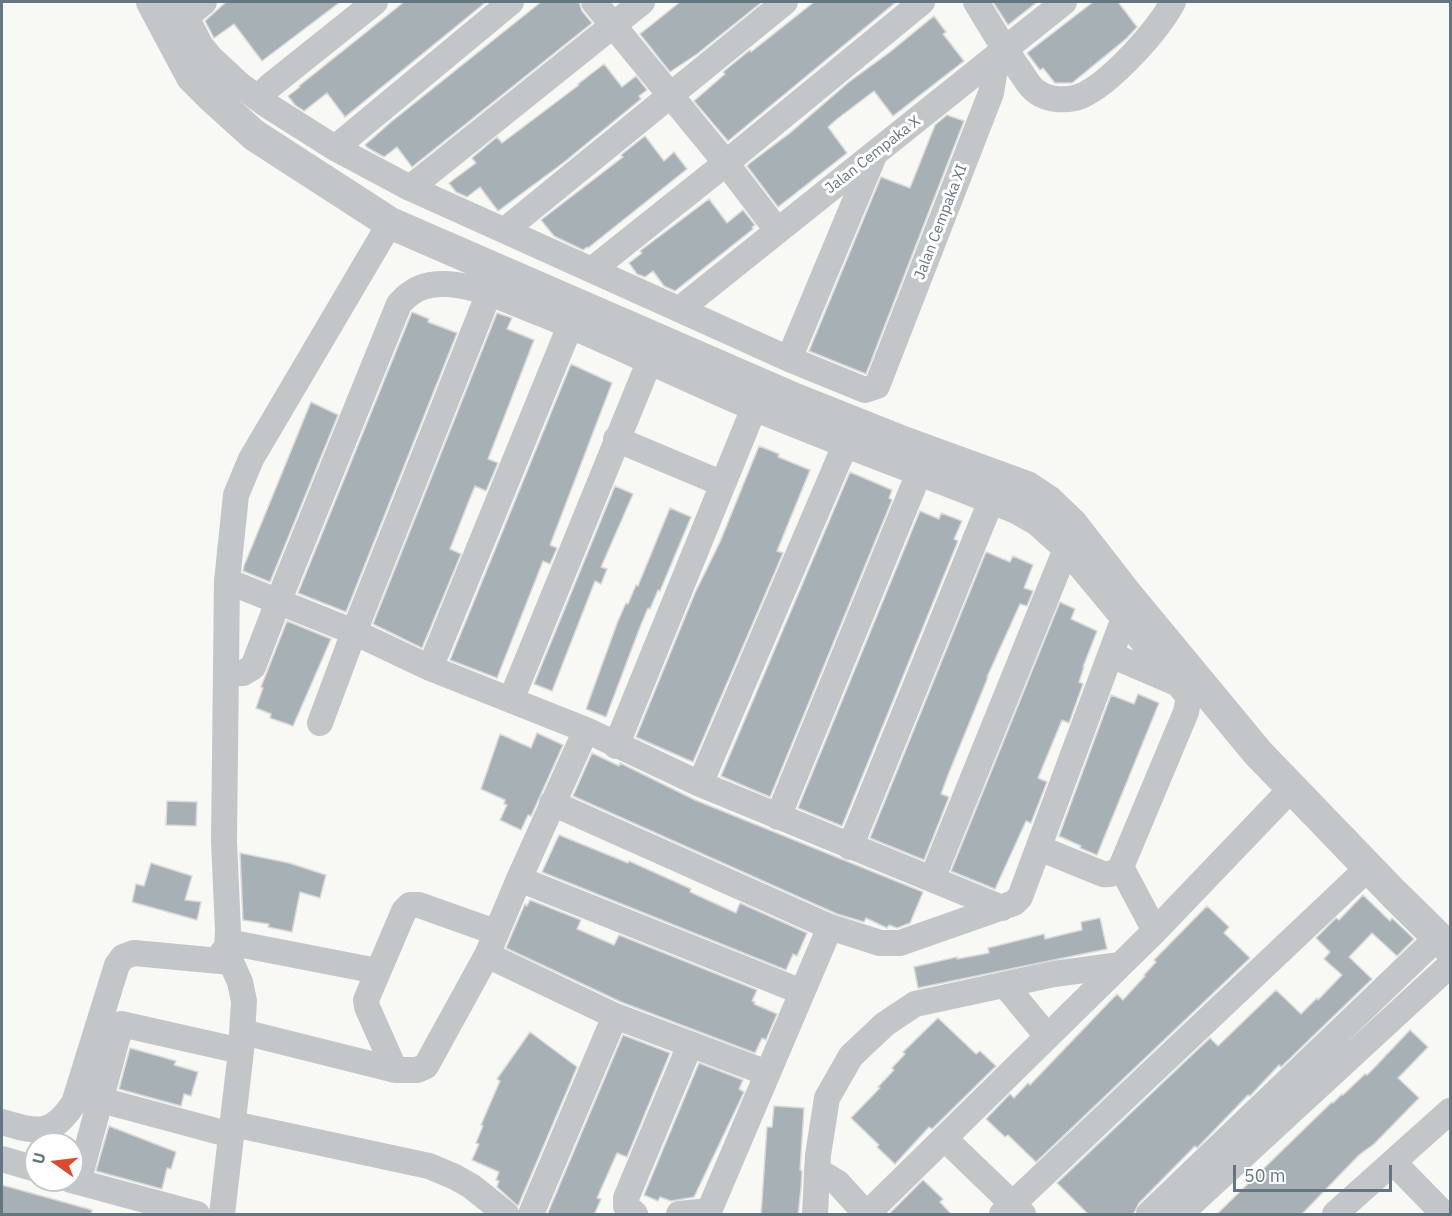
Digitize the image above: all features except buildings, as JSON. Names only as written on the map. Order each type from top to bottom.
[{"type":"street","points":[[152,2],[192,77],[212,97],[254,135],[390,223],[708,374],[754,408],[991,501],[1033,506],[1072,524],[1155,641],[1188,697],[1186,712],[1121,867],[1111,875],[1103,874],[1039,848]]},
{"type":"street","points":[[204,2],[182,10],[201,46],[211,58],[257,98],[335,148],[410,188],[789,359],[875,154]]},
{"type":"street","points":[[257,98],[375,2]]},
{"type":"street","points":[[335,148],[511,2]]},
{"type":"street","points":[[594,2],[726,163],[777,230]]},
{"type":"street","points":[[410,188],[642,2]]},
{"type":"street","points":[[504,230],[785,2]]},
{"type":"street","points":[[593,269],[922,2]]},
{"type":"street","points":[[976,2],[1001,53],[1035,91],[1056,99],[1081,96],[1097,86],[1155,30],[1173,2]]},
{"type":"street","name":"Jalan Cempaka X","points":[[680,309],[1064,2]]},
{"type":"street","name":"Jalan Cempaka XI","points":[[789,359],[857,389],[868,390],[877,386],[991,93],[1001,53]]},
{"type":"street","points":[[222,1215],[242,1042],[244,1001],[229,952],[224,841],[227,581],[234,506],[242,477],[390,223]]},
{"type":"street","points":[[226,674],[243,672],[254,667],[278,602],[399,304],[413,290],[426,285],[446,284],[489,293],[650,360],[788,396],[906,443],[1027,487],[1037,523],[1066,549],[1124,618],[1155,641],[1292,788],[1444,943],[1149,1215]]},
{"type":"street","points":[[320,723],[489,293]]},
{"type":"street","points":[[430,668],[570,326]]},
{"type":"street","points":[[511,700],[650,360]]},
{"type":"street","points":[[616,746],[754,408]]},
{"type":"street","points":[[616,439],[723,484]]},
{"type":"street","points":[[700,784],[846,443]]},
{"type":"street","points":[[778,817],[919,473]]},
{"type":"street","points":[[850,847],[991,501]]},
{"type":"street","points":[[932,879],[1066,549]]},
{"type":"street","points":[[227,581],[354,632],[430,668],[586,730],[616,746],[778,817],[1002,908]]},
{"type":"street","points":[[552,804],[830,927],[880,943],[900,943],[1002,908],[1014,903],[1020,897],[1124,618]]},
{"type":"street","points":[[1111,655],[1180,685]]},
{"type":"street","points":[[95,1035],[107,1023],[121,1024],[242,1042],[395,1070],[417,1070],[426,1065],[491,944],[586,730]]},
{"type":"street","points":[[817,1170],[838,1183],[866,1215],[1155,931],[1292,788]]},
{"type":"street","points":[[1121,867],[1155,931]]},
{"type":"street","points":[[944,1138],[1013,1211],[1369,867]]},
{"type":"street","points":[[519,879],[802,992]]},
{"type":"street","points":[[395,1070],[366,1000],[404,911],[410,905],[419,906],[491,944],[615,1016],[767,1073]]},
{"type":"street","points":[[679,1215],[709,1211],[830,927]]},
{"type":"street","points":[[2,1122],[36,1130],[52,1127],[63,1119],[74,1103],[117,965],[128,954],[229,952],[377,971]]},
{"type":"street","points":[[815,1215],[817,1170],[827,1098],[851,1056],[885,1024],[915,1005],[1053,974],[1120,965]]},
{"type":"street","points":[[1180,1215],[1450,965]]},
{"type":"street","points":[[1005,985],[1047,1036]]},
{"type":"street","points":[[531,1215],[615,1016]]},
{"type":"street","points":[[84,1153],[121,1024]]},
{"type":"street","points":[[635,1215],[626,1206],[626,1198],[690,1045]]},
{"type":"street","points":[[101,1100],[232,1130],[429,1166],[471,1186],[506,1215]]},
{"type":"street","points":[[1335,1215],[1450,1111]]},
{"type":"street","points":[[2,1159],[24,1165]]},
{"type":"street","points":[[1393,1162],[1444,1215]]},
{"type":"street","points":[[84,1183],[198,1215]]}]
